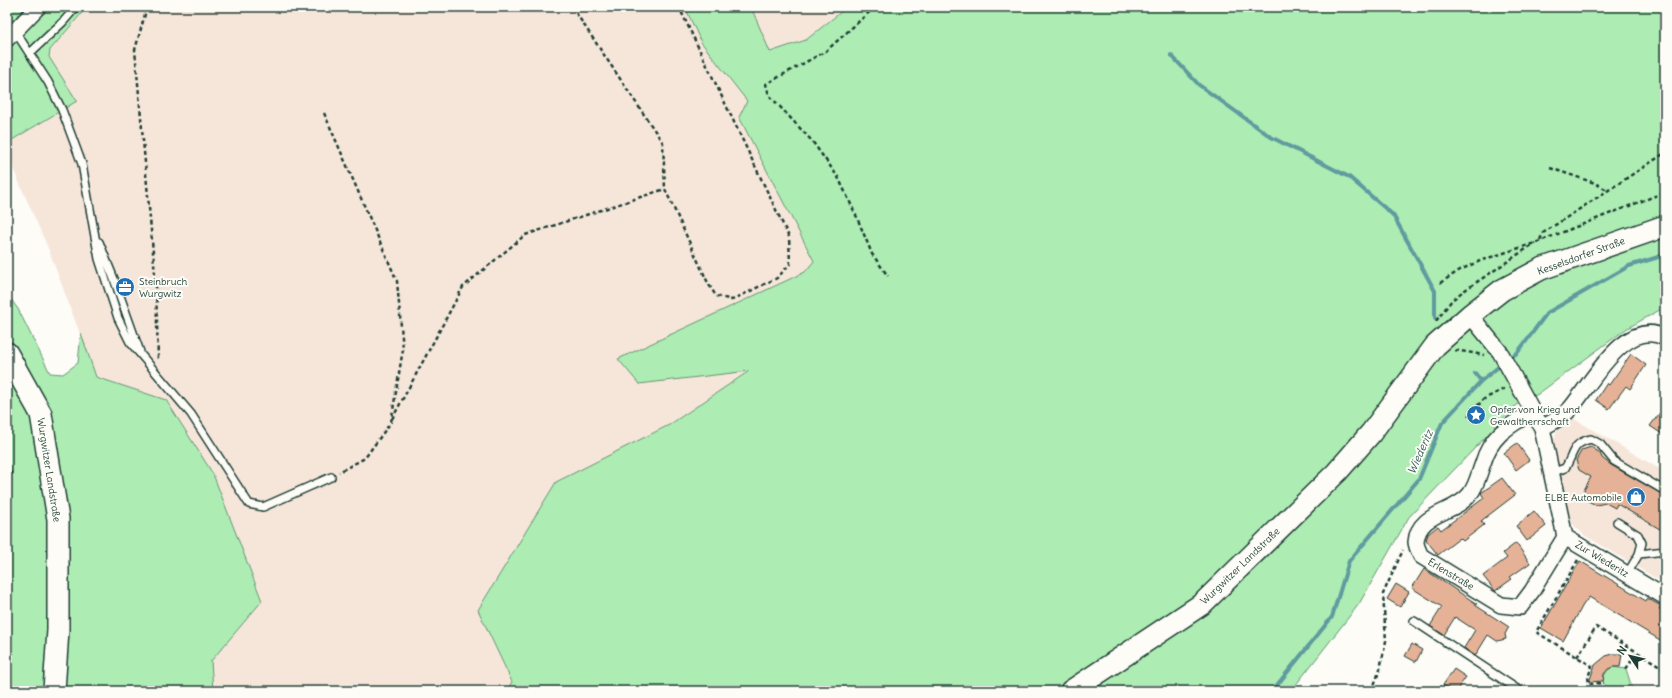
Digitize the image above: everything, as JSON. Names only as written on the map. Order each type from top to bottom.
[{"type":"main road","name":"Kesselsdorfer Straße","points":[[1371,433],[1435,346],[1470,315],[1502,290],[1541,269],[1665,226]]},
{"type":"main road","name":"Wurgwitzer Landstraße","points":[[7,353],[42,414],[58,519],[58,630],[54,691]]},
{"type":"main road","name":"Wurgwitzer Landstraße","points":[[1071,691],[1202,604],[1238,570],[1266,540],[1302,508],[1337,472],[1371,433]]},
{"type":"street","points":[[11,35],[38,7]]},
{"type":"street","name":"Zur Wiederitz","points":[[1470,315],[1495,354],[1513,374],[1532,412],[1542,428],[1565,537],[1665,597]]},
{"type":"street","points":[[1542,428],[1569,410],[1617,348],[1639,334],[1660,335],[1665,338]]},
{"type":"street","name":"Erlenstraße","points":[[1532,412],[1504,429],[1489,447],[1477,483],[1470,494],[1459,504],[1448,511],[1434,516],[1425,523],[1419,532],[1416,543],[1421,556],[1501,605],[1520,607],[1532,591],[1565,537]]},
{"type":"lane","points":[[30,53],[63,22],[76,7]]},
{"type":"lane","points":[[11,35],[30,53],[48,82],[62,110],[82,164],[94,233],[106,257],[142,356],[158,378],[191,414],[249,504],[263,508],[331,477]]},
{"type":"lane","points":[[1551,473],[1565,468],[1578,445],[1591,440],[1600,444],[1614,461],[1665,491]]},
{"type":"lane","points":[[1617,522],[1641,538],[1642,547],[1627,574]]},
{"type":"lane","points":[[1639,554],[1665,552]]},
{"type":"lane","points":[[1414,621],[1520,691]]},
{"type":"path","points":[[147,7],[135,50],[156,286],[158,378]]},
{"type":"path","points":[[572,7],[663,143],[665,189],[708,283],[716,296],[732,300],[777,278],[790,264],[789,237],[679,7]]},
{"type":"path","points":[[875,7],[826,51],[766,84],[769,95],[812,141],[838,177],[872,254],[888,276]]},
{"type":"path","points":[[324,113],[398,281],[403,349],[391,422]]},
{"type":"path","points":[[1539,240],[1543,233],[1665,153]]},
{"type":"path","points":[[1550,168],[1595,183],[1607,190]]},
{"type":"path","points":[[331,477],[365,458],[391,422],[464,287],[525,236],[665,189]]},
{"type":"path","points":[[1433,325],[1452,300],[1539,240],[1665,192]]},
{"type":"path","points":[[1440,283],[1460,270],[1482,260],[1535,243]]},
{"type":"path","points":[[1449,347],[1456,351],[1495,354]]},
{"type":"path","points":[[1468,416],[1484,399],[1499,392]]},
{"type":"path","points":[[7,458],[11,473],[7,501]]},
{"type":"path","points":[[1372,691],[1380,669],[1386,641],[1383,594],[1404,547]]},
{"type":"path","points":[[1584,549],[1536,632],[1592,666],[1588,676],[1589,684],[1604,683]]},
{"type":"path","points":[[1577,657],[1596,627],[1665,669]]},
{"type":"path","points":[[1626,669],[1637,652]]},
{"type":"shaded area","points":[[87,7],[847,7],[806,40],[770,52],[838,221],[750,371],[669,425],[478,610],[512,682],[506,691],[148,691],[96,377],[48,248],[7,155],[7,143],[77,101],[49,57],[50,50]]},
{"type":"shaded area","points":[[1571,417],[1665,472],[1665,584],[1584,535],[1570,522],[1553,443],[1556,433]]},
{"type":"green space","points":[[7,7],[87,7],[50,50],[49,57],[77,101],[7,143]]},
{"type":"green space","points":[[685,7],[751,7],[770,52],[806,40],[847,7],[1665,7],[1665,307],[1626,329],[1538,394],[1516,405],[1409,517],[1359,604],[1291,691],[506,691],[512,682],[478,610],[556,482],[669,425],[749,371],[639,384],[618,359],[805,272],[814,261],[739,117],[747,101],[701,42]]},
{"type":"green space","points":[[7,294],[18,309],[50,373],[63,374],[78,363],[81,333],[96,377],[166,400],[213,474],[262,601],[211,661],[213,691],[7,691]]},
{"type":"green space","points":[[1613,667],[1626,669],[1633,691],[1621,692],[1610,690],[1606,687],[1603,681],[1605,674]]},
{"type":"building","points":[[1631,354],[1646,365],[1630,389],[1626,386],[1609,409],[1596,400],[1607,383],[1609,385]]},
{"type":"building","points":[[1665,406],[1665,436],[1650,426]]},
{"type":"building","points":[[1517,443],[1529,460],[1516,470],[1504,453]]},
{"type":"building","points":[[1591,447],[1600,453],[1602,458],[1611,465],[1665,496],[1665,532],[1617,504],[1615,508],[1606,503],[1596,505],[1586,500],[1584,490],[1591,477],[1579,470],[1576,460],[1582,450]]},
{"type":"building","points":[[1502,478],[1515,495],[1481,521],[1484,525],[1463,541],[1460,538],[1438,555],[1426,540],[1428,534],[1438,526],[1441,530],[1484,498],[1481,493]]},
{"type":"building","points":[[1534,511],[1546,526],[1527,541],[1516,526]]},
{"type":"building","points":[[1516,543],[1530,563],[1510,577],[1512,579],[1495,591],[1483,576],[1507,558],[1503,553]]},
{"type":"building","points":[[1580,561],[1646,601],[1647,598],[1661,606],[1659,609],[1665,612],[1665,643],[1589,597],[1563,641],[1541,628]]},
{"type":"building","points":[[1424,569],[1509,627],[1505,634],[1506,639],[1497,641],[1488,635],[1475,656],[1464,648],[1475,630],[1455,617],[1444,635],[1430,626],[1442,607],[1412,588]]},
{"type":"building","points":[[1396,584],[1409,592],[1400,607],[1387,599]]},
{"type":"building","points":[[1412,644],[1422,650],[1416,662],[1405,656]]},
{"type":"building","points":[[1622,654],[1620,667],[1608,669],[1604,674],[1603,681],[1589,682],[1595,665],[1606,656]]},
{"type":"building","points":[[1454,669],[1466,677],[1456,691],[1453,691],[1443,685]]},
{"type":"waterway","points":[[1171,55],[1199,85],[1271,137],[1349,177],[1393,215],[1435,291],[1435,318]]},
{"type":"waterway","name":"Wiederitz","points":[[1508,360],[1518,352],[1547,313],[1629,266],[1665,255]]},
{"type":"waterway","name":"Wiederitz","points":[[1213,691],[1273,690],[1332,617],[1349,561],[1419,479],[1442,423],[1481,381],[1502,364]]},
{"type":"waterway","points":[[1475,373],[1481,381]]},
{"type":"place","name":"Steinbruch Wurgwitz","points":[[125,287]]},
{"type":"place","name":"Opfer von Krieg und Gewaltherrschaft","points":[[1476,415]]},
{"type":"place","name":"ELBE Automobile","points":[[1636,497]]}]
